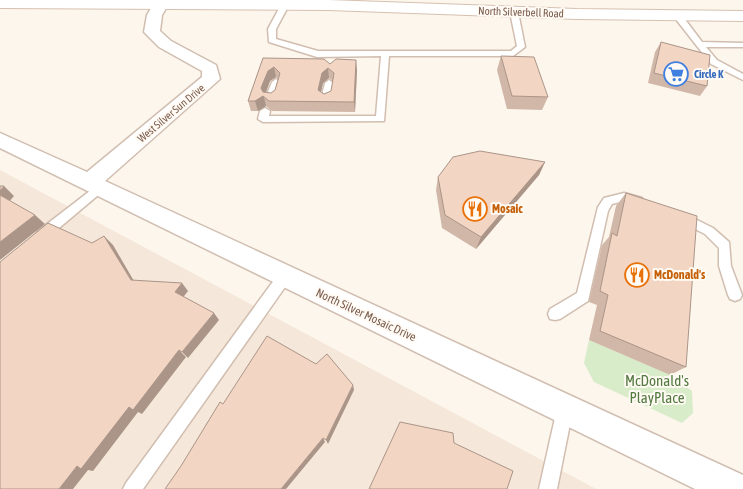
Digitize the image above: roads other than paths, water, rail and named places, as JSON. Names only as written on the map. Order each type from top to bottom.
[{"type":"main road","points":[[328,5],[366,1],[478,2],[488,0]]},
{"type":"main road","name":"North Silverbell Road","points":[[0,3],[163,2],[678,16],[743,16]]},
{"type":"street","name":"West Silver Sun Drive","points":[[93,186],[211,79],[210,69],[165,44],[152,32],[151,22],[163,2]]},
{"type":"street","name":"North Silver Mosaic Drive","points":[[0,140],[93,186],[733,489]]},
{"type":"lane","points":[[285,5],[272,29],[272,40],[286,49],[334,58],[384,54],[513,53],[521,47],[514,12]]},
{"type":"lane","points":[[678,16],[714,62],[743,77]]},
{"type":"lane","points":[[699,44],[743,45]]},
{"type":"lane","points":[[265,111],[263,119],[322,115],[381,119],[384,54]]},
{"type":"lane","points":[[270,99],[276,82]]},
{"type":"lane","points":[[326,99],[329,82]]},
{"type":"lane","points":[[30,245],[93,186]]},
{"type":"lane","points":[[555,314],[583,298],[602,210],[608,201],[624,197],[652,205]]},
{"type":"lane","points":[[669,212],[709,231],[725,246],[725,266],[735,295]]},
{"type":"lane","points":[[132,489],[285,276]]},
{"type":"lane","points":[[548,489],[565,409]]},
{"type":"place","name":"Circle K","points":[[676,74]]},
{"type":"place","name":"Mosaic","points":[[475,209]]},
{"type":"place","name":"McDonald's","points":[[637,275]]},
{"type":"park label","name":"McDonald's PlayPlace","points":[[657,390]]}]
